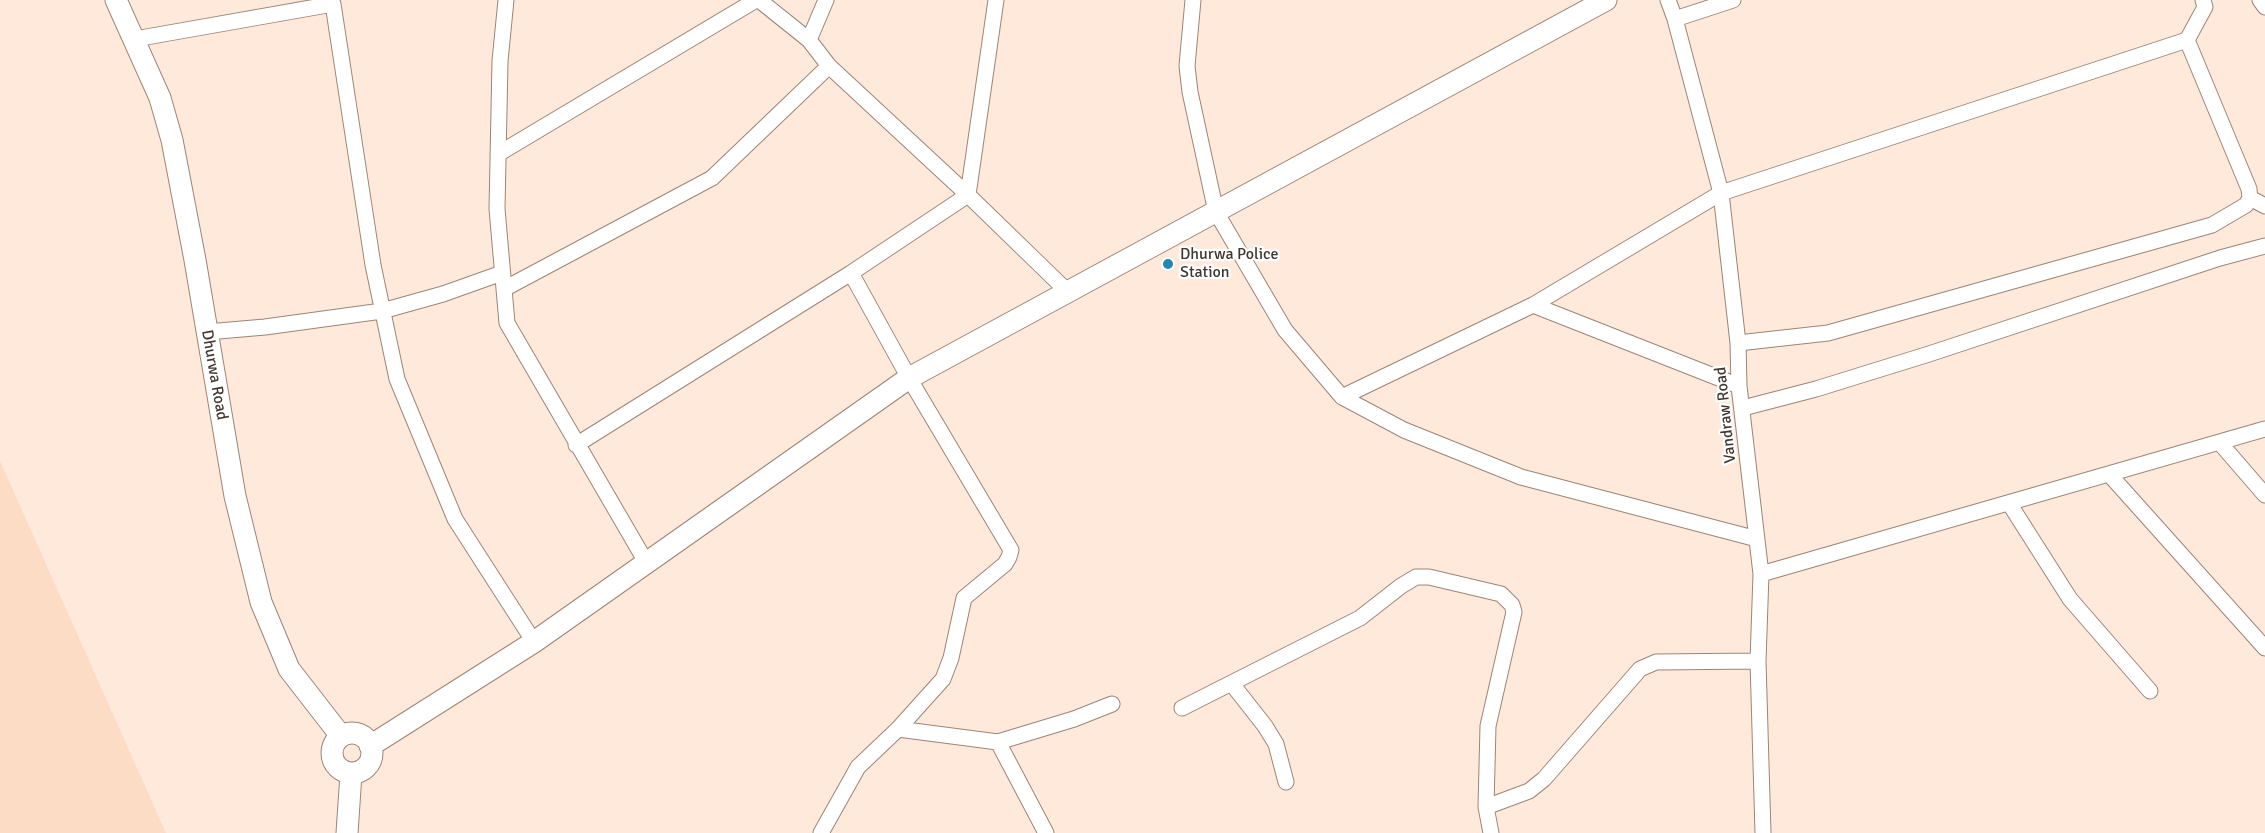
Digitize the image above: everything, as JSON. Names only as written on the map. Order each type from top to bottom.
[{"type":"street","name":"Dhurwa Road","points":[[116,0],[160,98],[171,140],[235,496],[261,602],[289,669],[341,736]]},
{"type":"street","points":[[506,0],[500,61],[497,209],[507,323],[646,562]]},
{"type":"street","points":[[498,154],[758,0],[809,40],[829,66],[1068,292]]},
{"type":"street","points":[[809,40],[826,0]]},
{"type":"street","points":[[576,445],[851,273],[968,195],[996,0]]},
{"type":"street","points":[[1193,0],[1188,57],[1190,92],[1216,212],[1285,330],[1342,397],[1404,430],[1521,477],[1757,539]]},
{"type":"street","points":[[370,746],[534,642],[909,378],[1605,0]]},
{"type":"street","name":"Vandraw Road","points":[[1668,0],[1721,193],[1761,574],[1758,661],[1763,833]]},
{"type":"street","points":[[1675,19],[1733,0]]},
{"type":"street","points":[[1342,397],[1533,305],[1721,193],[2187,40],[2205,7],[2203,0]]},
{"type":"street","points":[[2260,0],[2265,7]]},
{"type":"street","points":[[135,39],[336,2],[373,265],[397,379],[455,519],[534,642]]},
{"type":"street","points":[[1738,343],[1828,333],[2212,225],[2246,205],[2250,198],[2249,189],[2187,40]]},
{"type":"street","points":[[504,289],[712,178],[829,66]]},
{"type":"street","points":[[2250,198],[2265,206]]},
{"type":"street","points":[[1743,408],[1918,358],[2220,258],[2265,246]]},
{"type":"street","points":[[207,332],[382,311],[442,294],[502,273]]},
{"type":"street","points":[[821,833],[858,768],[943,679],[951,658],[964,598],[1005,564],[1011,550],[909,378],[851,273]]},
{"type":"street","points":[[1533,305],[1740,386]]},
{"type":"street","points":[[1761,574],[2265,429]]},
{"type":"street","points":[[2220,442],[2265,495]]},
{"type":"street","points":[[2109,474],[2265,648]]},
{"type":"street","points":[[2009,503],[2070,599],[2150,691]]},
{"type":"street","points":[[1182,708],[1360,618],[1416,577],[1429,577],[1501,594],[1512,605],[1514,612],[1488,726],[1486,807],[1491,833]]},
{"type":"street","points":[[1486,807],[1529,790],[1544,779],[1640,669],[1656,662],[1758,661]]},
{"type":"street","points":[[1232,684],[1276,744],[1286,782]]},
{"type":"street","points":[[897,729],[998,742],[1074,719],[1112,704]]},
{"type":"street","points":[[355,733],[370,746],[371,759],[368,765],[358,772],[351,774],[340,770],[332,759],[333,747],[341,736],[355,733]]},
{"type":"street","points":[[998,742],[1046,833]]},
{"type":"street","points":[[348,833],[351,774]]},
{"type":"shaded area","points":[[0,461],[166,833],[0,833]]},
{"type":"place","name":"Dhurwa Police Station","points":[[1168,264]]}]
